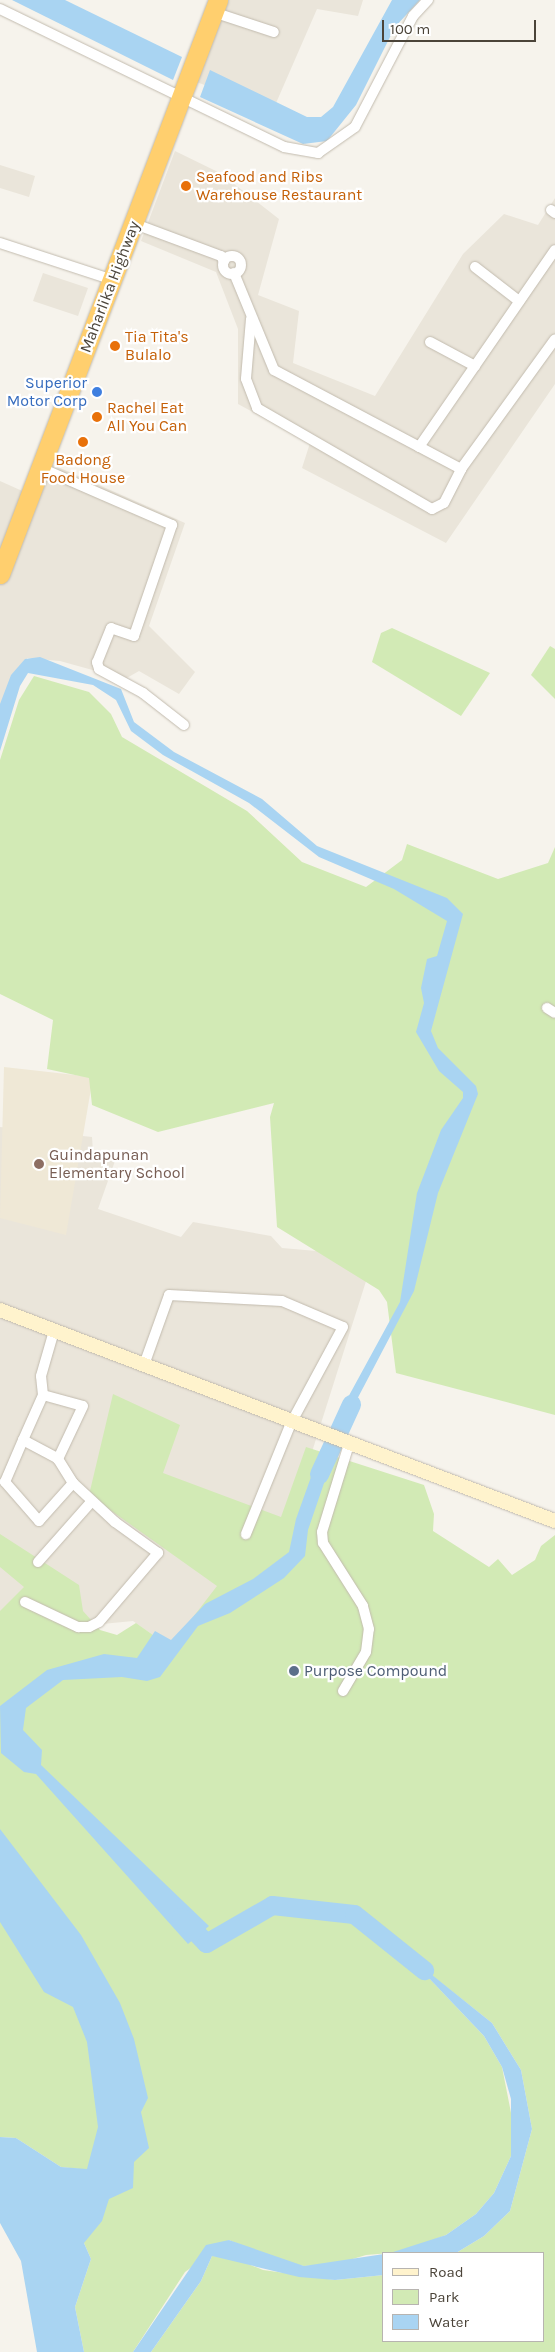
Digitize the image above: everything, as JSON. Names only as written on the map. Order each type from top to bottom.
[{"type":"highway","name":"Maharlika Highway","points":[[0,574],[135,224],[216,6]]},
{"type":"main road","points":[[0,1310],[291,1423],[555,1521]]},
{"type":"street","points":[[1,8],[284,147],[318,154],[355,127],[413,16],[428,0]]},
{"type":"street","points":[[216,6],[274,32]]},
{"type":"street","points":[[135,224],[221,256],[224,261],[224,270],[234,273]]},
{"type":"street","points":[[0,242],[113,280]]},
{"type":"street","points":[[419,447],[555,250]]},
{"type":"street","points":[[224,261],[231,256],[239,259],[240,267],[234,273]]},
{"type":"street","points":[[475,267],[519,301]]},
{"type":"street","points":[[234,273],[274,370],[461,469]]},
{"type":"street","points":[[251,314],[246,379],[257,408],[432,509],[444,503],[461,469],[555,339]]},
{"type":"street","points":[[430,342],[475,366]]},
{"type":"street","points":[[41,468],[172,526],[134,636],[111,628],[97,662],[99,669],[143,693],[184,725]]},
{"type":"street","points":[[144,1365],[169,1295],[282,1301],[343,1326],[291,1423],[246,1534]]},
{"type":"street","points":[[54,1331],[41,1376],[43,1395],[5,1482],[39,1521],[73,1483]]},
{"type":"street","points":[[43,1395],[83,1406],[58,1459]]},
{"type":"street","points":[[23,1440],[58,1459],[73,1483],[92,1501],[158,1553],[99,1622],[89,1627],[78,1626],[25,1602]]},
{"type":"street","points":[[343,1691],[366,1652],[369,1629],[363,1606],[323,1543],[322,1532],[346,1443]]},
{"type":"street","points":[[38,1562],[92,1501]]},
{"type":"shaded area","points":[[209,0],[363,0],[358,16],[317,9],[273,110],[180,76]]},
{"type":"shaded area","points":[[175,151],[220,173],[279,219],[258,295],[299,311],[293,363],[375,396],[463,254],[504,214],[538,225],[555,198],[555,384],[446,543],[302,468],[310,443],[238,404],[238,329],[216,272],[141,241]]},
{"type":"shaded area","points":[[0,165],[35,176],[29,197],[0,188]]},
{"type":"shaded area","points":[[43,273],[88,288],[78,316],[33,301]]},
{"type":"shaded area","points":[[51,464],[185,523],[149,626],[195,672],[179,694],[139,671],[125,679],[60,661],[27,658],[0,737],[0,481],[38,498]]},
{"type":"shaded area","name":"Guindapunan Elementary School","points":[[4,1067],[93,1077],[66,1235],[0,1218]]},
{"type":"shaded area","points":[[0,1127],[92,1137],[93,1152],[115,1161],[98,1209],[181,1237],[193,1222],[271,1236],[282,1248],[374,1256],[279,1556],[170,1647],[133,1621],[0,1634]]},
{"type":"green space","points":[[392,628],[490,673],[461,716],[372,662],[381,633]]},
{"type":"green space","points":[[550,646],[555,649],[555,699],[531,675]]},
{"type":"green space","points":[[34,676],[89,692],[111,714],[122,737],[247,811],[302,862],[366,887],[402,860],[407,844],[498,879],[548,863],[555,847],[555,1415],[396,1373],[387,1302],[379,1290],[277,1227],[270,1117],[274,1103],[158,1132],[92,1105],[89,1078],[47,1069],[53,1020],[0,994],[0,760],[19,700]]},
{"type":"green space","points":[[113,1394],[180,1425],[163,1473],[281,1517],[306,1447],[424,1485],[434,1514],[433,1531],[489,1567],[498,1559],[512,1575],[535,1560],[541,1546],[555,1535],[555,2352],[151,2352],[201,2281],[212,2256],[231,2257],[263,2270],[335,2280],[382,2275],[382,2342],[545,2342],[545,2252],[458,2252],[484,2236],[510,2211],[532,2129],[521,2070],[492,2023],[410,1958],[484,2036],[502,2067],[513,2123],[511,2156],[494,2193],[476,2214],[446,2235],[402,2252],[382,2252],[382,2254],[366,2255],[336,2264],[304,2266],[276,2260],[229,2240],[185,2272],[133,2352],[84,2352],[75,2307],[91,2259],[84,2243],[88,2170],[61,2167],[16,2138],[0,2137],[0,1611],[24,1587],[0,1567],[0,1534],[79,1585],[83,1611],[100,1630],[117,1635],[136,1623],[170,1647],[217,1586],[89,1495]]},
{"type":"water","points":[[12,0],[65,0],[182,57],[173,80]]},
{"type":"water","points":[[392,0],[420,0],[395,27],[356,105],[327,141],[303,144],[200,97],[210,70],[307,117],[321,117],[333,107]]},
{"type":"water","points":[[40,657],[121,689],[134,722],[174,752],[262,799],[317,846],[447,898],[463,914],[431,1031],[438,1048],[476,1086],[478,1094],[438,1193],[414,1291],[343,1426],[334,1423],[400,1302],[417,1193],[441,1130],[463,1098],[463,1092],[439,1071],[416,1032],[424,1003],[421,988],[427,959],[437,956],[447,921],[394,889],[319,857],[249,803],[163,755],[131,731],[116,700],[93,685],[28,673],[20,686],[0,751],[0,704],[11,675],[25,659]]},
{"type":"water","points":[[321,1449],[334,1454],[308,1530],[305,1556],[284,1578],[230,1613],[198,1626],[160,1677],[147,1681],[122,1677],[63,1680],[26,1708],[23,1730],[42,1750],[41,1765],[209,1926],[188,1944],[36,1774],[24,1772],[1,1753],[0,1706],[47,1670],[104,1654],[137,1658],[155,1631],[171,1640],[205,1604],[253,1579],[289,1552],[296,1519]]},
{"type":"water","points":[[0,1829],[81,1935],[120,2003],[134,2039],[148,2098],[141,2112],[149,2148],[134,2162],[133,2188],[109,2199],[102,2221],[84,2243],[91,2259],[75,2307],[84,2352],[37,2352],[21,2261],[0,2223],[0,2137],[16,2138],[61,2167],[87,2169],[98,2127],[87,2042],[73,2007],[44,1992],[0,1922]]},
{"type":"water","points":[[406,1954],[492,2023],[521,2070],[532,2129],[510,2211],[484,2236],[458,2252],[393,2252],[446,2235],[476,2214],[494,2193],[511,2156],[511,2099],[502,2067],[484,2036]]},
{"type":"water","points":[[229,2240],[304,2266],[382,2254],[382,2275],[335,2280],[299,2277],[212,2256],[201,2281],[151,2352],[133,2352],[206,2245]]},
{"type":"waterway","points":[[319,1474],[351,1404]]},
{"type":"waterway","points":[[181,1917],[206,1943],[272,1905],[354,1914],[424,1970]]},
{"type":"place","name":"Seafood and Ribs Warehouse Restaurant","points":[[186,186]]},
{"type":"place","name":"Tia Tita's Bulalo","points":[[115,346]]},
{"type":"place","name":"Superior Motor Corp","points":[[97,392]]},
{"type":"place","name":"Rachel Eat All You Can","points":[[97,417]]},
{"type":"place","name":"Badong Food House","points":[[83,442]]},
{"type":"place","name":"Guindapunan Elementary School","points":[[39,1164]]},
{"type":"place","name":"Purpose Compound","points":[[294,1671]]}]
